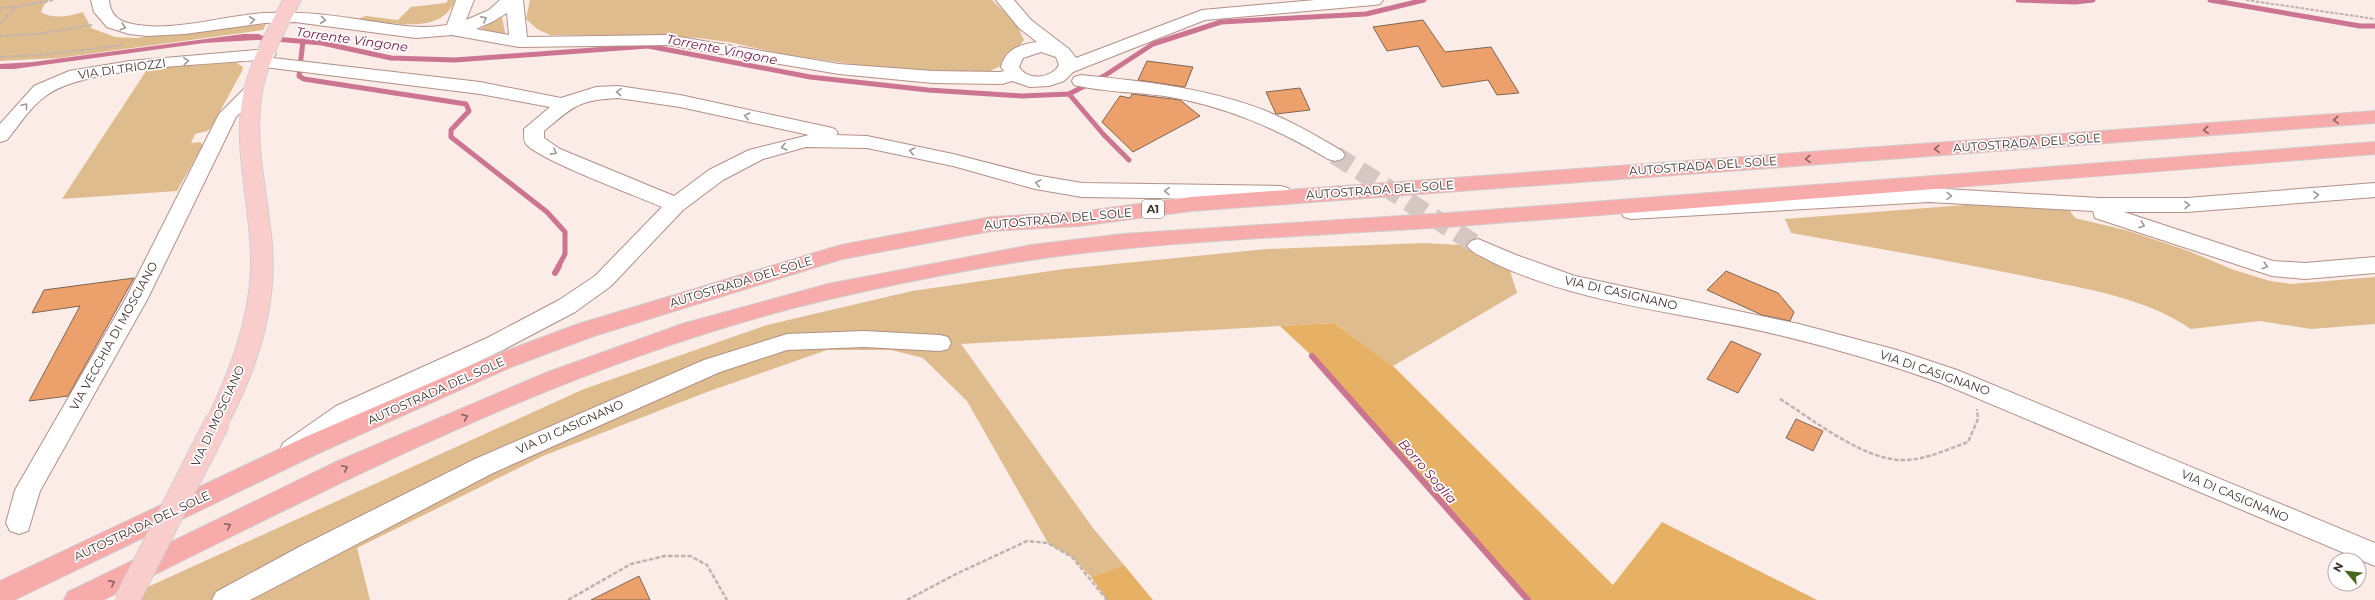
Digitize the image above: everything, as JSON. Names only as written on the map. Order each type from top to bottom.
[{"type":"highway","name":"AUTOSTRADA DEL SOLE","points":[[0,594],[270,466],[503,361],[586,330],[841,252],[991,224],[1080,219],[1191,204],[2375,117]]},
{"type":"highway","points":[[77,600],[347,468],[556,378],[690,330],[820,294],[1031,252],[1123,241],[1462,219],[2375,148]]},
{"type":"main road","name":"VIA DI MOSCIANO","points":[[127,600],[218,421],[238,378],[256,321],[262,268],[250,134],[253,91],[265,58],[292,0]]},
{"type":"street","points":[[100,0],[101,10],[108,20],[130,29],[156,30],[325,20],[418,34],[454,30],[490,16],[510,0]]},
{"type":"street","points":[[454,30],[465,0]]},
{"type":"street","points":[[514,0],[519,42]]},
{"type":"street","points":[[1005,0],[1025,24],[1063,60],[1081,81]]},
{"type":"street","points":[[1019,53],[1035,47],[1063,60],[1114,51],[1136,40],[1202,15],[1374,0]]},
{"type":"street","points":[[1014,74],[1011,63],[1019,53],[1029,46],[1030,42],[1025,24]]},
{"type":"street","points":[[454,30],[519,42],[668,40],[838,69],[933,77],[1002,78],[1014,74],[1027,80],[1105,83],[1195,96],[1249,112],[1303,137],[1335,156]]},
{"type":"street","name":"VIA DI TRIOZZI","points":[[0,136],[41,90],[75,75],[130,66],[265,58],[480,88],[565,104]]},
{"type":"street","points":[[1043,81],[1056,78],[1063,60]]},
{"type":"street","name":"VIA VECCHIA DI MOSCIANO","points":[[19,523],[28,490],[137,298],[228,114],[253,91]]},
{"type":"street","points":[[676,205],[553,153],[534,141],[534,129],[570,100],[596,93],[618,92],[680,101],[954,160],[1035,182],[1082,190],[1332,194]]},
{"type":"street","points":[[270,466],[344,413],[495,344],[567,306],[603,281],[676,205],[716,175],[756,154],[806,141],[867,142]]},
{"type":"street","points":[[1462,219],[1762,206],[1929,196],[2099,205],[2187,205],[2375,190]]},
{"type":"street","points":[[2050,202],[2125,219],[2272,268],[2305,271],[2375,265]]},
{"type":"street","name":"VIA DI CASIGNANO","points":[[1478,246],[1507,261],[1553,277],[1635,299],[1739,318],[1829,339],[1931,370],[2375,555]]},
{"type":"street","name":"VIA DI CASIGNANO","points":[[224,600],[308,555],[484,466],[612,408],[712,366],[787,342],[864,339],[940,343]]},
{"type":"path","points":[[0,8],[15,7],[54,0]]},
{"type":"path","points":[[2246,0],[2375,19]]},
{"type":"path","points":[[0,24],[15,7]]},
{"type":"path","points":[[0,36],[85,28],[108,20]]},
{"type":"path","points":[[1780,399],[1843,438],[1876,455],[1899,460],[1921,458],[1968,442],[1978,418],[1976,400],[1965,383]]},
{"type":"path","points":[[907,600],[956,574],[1027,541],[1048,543],[1072,556],[1107,600]]},
{"type":"path","points":[[568,600],[631,564],[665,556],[690,556],[707,565],[727,600]]},
{"type":"shaded area","points":[[0,0],[49,0],[44,5],[41,12],[56,17],[83,12],[91,28],[115,37],[136,38],[266,24],[263,30],[59,58],[0,61]]},
{"type":"shaded area","points":[[448,0],[455,0],[448,11],[439,19],[427,23],[400,24],[361,20],[360,18],[366,16],[398,20],[411,7],[446,3]]},
{"type":"shaded area","points":[[530,0],[992,0],[1016,23],[1024,40],[1006,57],[1001,66],[983,74],[947,73],[865,66],[781,54],[729,42],[698,38],[654,35],[550,35],[537,29],[526,19]]},
{"type":"shaded area","points":[[502,17],[506,38],[472,34]]},
{"type":"shaded area","points":[[243,34],[260,34],[257,40],[204,43],[14,69],[0,69],[0,64],[33,62]]},
{"type":"shaded area","points":[[235,62],[243,67],[242,71],[211,128],[207,131],[195,134],[191,143],[200,142],[203,145],[177,191],[62,199],[148,68]]},
{"type":"shaded area","points":[[2029,200],[2066,205],[2075,218],[2129,231],[2186,250],[2234,270],[2270,281],[2291,284],[2375,277],[2375,324],[2311,329],[2260,321],[2191,329],[2153,308],[2089,289],[1966,264],[1791,233],[1785,219]]},
{"type":"shaded area","points":[[1424,243],[1478,246],[1507,261],[1517,293],[1393,366],[1334,323],[961,344],[1093,528],[1124,565],[1091,577],[1072,557],[1048,543],[967,401],[923,358],[891,350],[827,350],[707,392],[543,456],[357,548],[370,600],[127,600],[130,595],[584,389],[767,325],[912,291],[1064,269],[1267,249]]},
{"type":"shaded area","points":[[1334,323],[1393,366],[1613,585],[1662,522],[1817,600],[1528,600],[1312,356],[1280,326]]},
{"type":"shaded area","points":[[1124,565],[1153,600],[1107,600],[1091,577]]},
{"type":"building","points":[[1423,20],[1445,52],[1491,47],[1519,93],[1497,95],[1488,80],[1442,87],[1418,46],[1387,51],[1373,27]]},
{"type":"building","points":[[1147,61],[1193,67],[1185,87],[1138,80]]},
{"type":"building","points":[[1300,88],[1310,110],[1276,114],[1266,92]]},
{"type":"building","points":[[1132,94],[1180,100],[1200,116],[1133,152],[1102,122],[1120,96],[1130,98]]},
{"type":"building","points":[[1726,271],[1778,293],[1794,312],[1790,321],[1762,315],[1707,290]]},
{"type":"building","points":[[134,278],[68,396],[29,401],[80,306],[32,313],[44,290]]},
{"type":"building","points":[[1731,341],[1761,354],[1738,393],[1707,379]]},
{"type":"building","points":[[1796,419],[1823,431],[1813,451],[1786,438]]},
{"type":"building","points":[[639,576],[650,600],[591,600]]},
{"type":"waterway","name":"Torrente Vingone","points":[[1069,94],[1104,76],[1153,44],[1221,22],[1366,14],[1424,0]]},
{"type":"waterway","name":"Torrente Vingone","points":[[2018,0],[2075,2],[2093,0]]},
{"type":"waterway","name":"Torrente Vingone","points":[[2210,0],[2360,26],[2375,26]]},
{"type":"waterway","name":"Torrente Vingone","points":[[252,37],[303,41]]},
{"type":"waterway","name":"Torrente Vingone","points":[[303,41],[322,43],[391,58],[455,60],[648,46],[810,77],[928,90],[1022,96],[1069,94]]},
{"type":"waterway","points":[[303,41],[299,76],[304,79],[466,104],[469,111],[451,130],[451,137],[547,212],[565,232],[565,254],[558,267]]},
{"type":"waterway","name":"Borro Soglia","points":[[1069,94],[1104,135],[1129,160]]},
{"type":"waterway","points":[[555,273],[559,266]]},
{"type":"waterway","name":"Borro Soglia","points":[[1312,356],[1528,600]]},
{"type":"tunnel","points":[[1335,155],[1478,246]]}]
